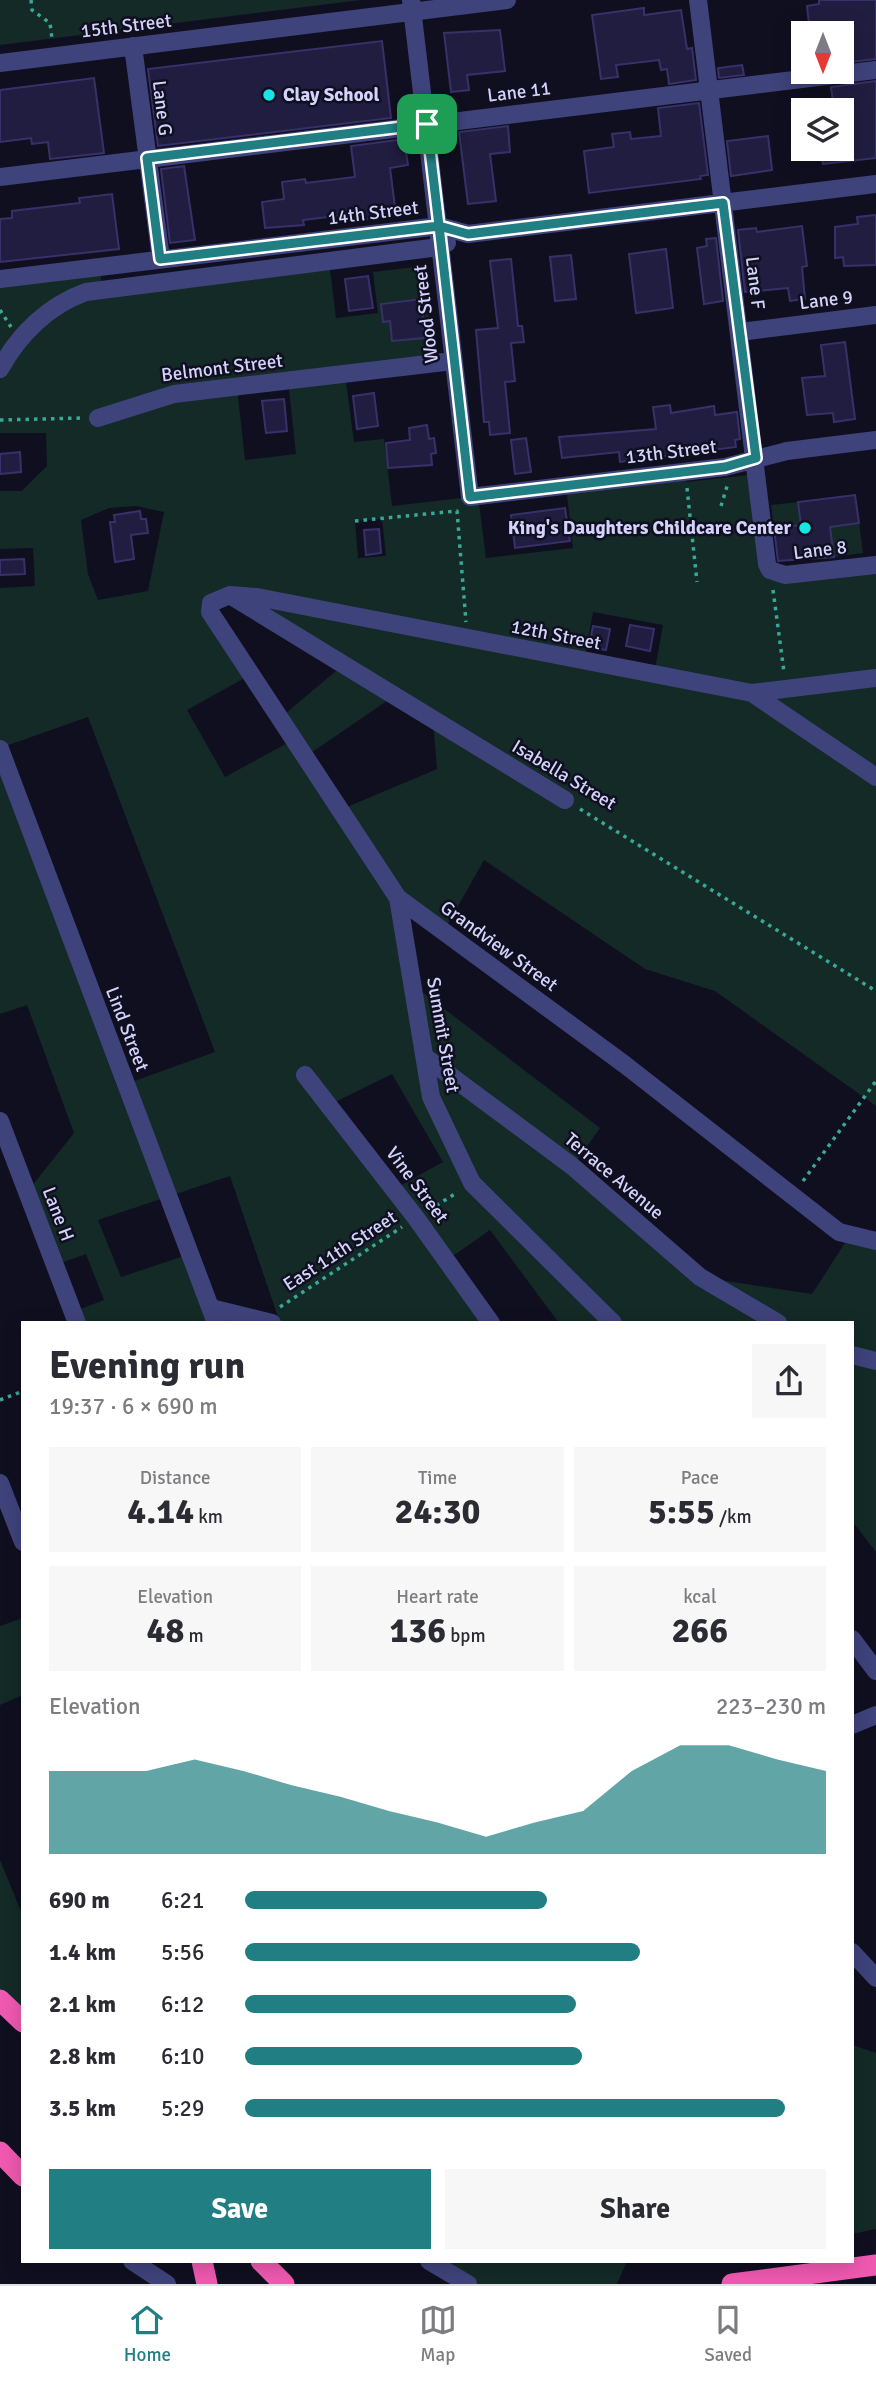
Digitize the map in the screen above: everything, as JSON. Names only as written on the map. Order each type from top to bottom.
[{"type":"highway","points":[[0,2000],[21,2020]]},
{"type":"highway","points":[[0,2152],[21,2174]]},
{"type":"highway","points":[[202,2263],[207,2284]]},
{"type":"highway","points":[[263,2263],[284,2284]]},
{"type":"highway","points":[[732,2284],[876,2265]]},
{"type":"highway","points":[[843,2284],[876,2275]]},
{"type":"street","name":"15th Street","points":[[0,63],[133,47],[412,6],[507,0]]},
{"type":"street","name":"Lane F","points":[[698,0],[756,458],[755,474],[770,570]]},
{"type":"street","name":"Wood Street","points":[[412,6],[453,362],[463,504]]},
{"type":"street","name":"Lane G","points":[[133,47],[160,259]]},
{"type":"street","name":"Lane 11","points":[[0,177],[876,70]]},
{"type":"street","name":"14th Street","points":[[0,279],[439,226],[468,234],[876,184]]},
{"type":"street","points":[[0,369],[36,322],[55,306],[86,292],[439,247],[468,234]]},
{"type":"street","name":"Lane 9","points":[[740,332],[876,315]]},
{"type":"street","name":"Belmont Street","points":[[98,418],[174,394],[453,362]]},
{"type":"street","name":"13th Street","points":[[463,504],[725,467],[787,451],[876,440]]},
{"type":"street","name":"Lane 8","points":[[770,570],[785,575],[876,565]]},
{"type":"street","name":"12th Street","points":[[230,595],[295,604],[752,693],[876,678]]},
{"type":"street","name":"Isabella Street","points":[[230,595],[565,800]]},
{"type":"street","name":"Grandview Street","points":[[230,595],[211,603],[210,612],[214,621],[398,898],[624,1064],[839,1232],[876,1241]]},
{"type":"street","points":[[752,693],[876,777]]},
{"type":"street","name":"Lind Street","points":[[0,749],[213,1315]]},
{"type":"street","name":"Summit Street","points":[[398,898],[431,1097],[472,1183],[611,1321]]},
{"type":"street","name":"Terrace Avenue","points":[[425,1057],[572,1166],[700,1277],[775,1321]]},
{"type":"street","name":"Vine Street","points":[[305,1076],[416,1218],[490,1321]]},
{"type":"street","name":"Lane H","points":[[0,1121],[76,1321]]},
{"type":"street","points":[[213,1315],[258,1321]]},
{"type":"street","points":[[854,1356],[876,1361]]},
{"type":"street","points":[[0,1483],[21,1537]]},
{"type":"street","points":[[854,1642],[876,1671]]},
{"type":"street","points":[[854,1724],[876,1715]]},
{"type":"street","points":[[854,1954],[876,1978]]},
{"type":"street","points":[[135,2263],[167,2284]]},
{"type":"street","points":[[432,2263],[468,2284]]},
{"type":"path","points":[[31,0],[32,10],[50,23],[52,39]]},
{"type":"path","points":[[0,420],[98,418]]},
{"type":"path","points":[[721,506],[727,490],[727,477]]},
{"type":"path","points":[[686,482],[698,582]]},
{"type":"path","points":[[355,521],[463,504],[467,628]]},
{"type":"path","points":[[770,570],[785,679]]},
{"type":"path","name":"Isabella Street","points":[[565,800],[876,991]]},
{"type":"path","points":[[792,1195],[876,1081]]},
{"type":"path","name":"East 11th Street","points":[[267,1321],[416,1218],[472,1183]]},
{"type":"path","points":[[0,1401],[21,1392]]},
{"type":"green space","points":[[0,0],[361,0],[0,45]]},
{"type":"green space","points":[[329,261],[336,318],[378,313],[373,272],[423,266],[435,364],[345,374],[354,442],[384,439],[392,506],[470,497],[479,503],[486,558],[573,548],[566,486],[684,471],[686,482],[749,475],[770,570],[876,565],[876,1106],[715,991],[645,969],[484,860],[444,931],[399,898],[413,985],[600,1128],[572,1167],[700,1277],[812,1294],[850,1235],[876,1241],[876,1552],[854,1524],[854,1321],[558,1321],[490,1230],[447,1260],[490,1321],[279,1321],[230,1176],[98,1220],[121,1277],[190,1254],[215,1321],[76,1321],[73,1312],[104,1300],[86,1254],[55,1265],[27,1192],[74,1133],[27,1005],[0,1014],[0,749],[126,1084],[215,1052],[88,717],[0,748],[0,588],[35,586],[33,548],[0,549],[0,491],[22,491],[47,466],[46,433],[0,433],[0,279],[100,267],[102,289]],"holes":[[[288,381],[296,454],[245,460],[237,387]],[[136,506],[164,512],[148,591],[98,600],[88,574],[81,520],[109,508]],[[382,519],[386,556],[358,558],[355,521]],[[230,595],[343,665],[279,719],[293,740],[225,777],[187,710],[250,675],[211,602]],[[593,612],[663,625],[654,675],[584,661]],[[394,696],[433,720],[437,769],[340,810],[305,757]],[[392,1074],[443,1162],[394,1189],[329,1105]]]},
{"type":"green space","points":[[798,502],[801,525],[774,529],[771,505]]},
{"type":"green space","points":[[859,523],[863,553],[834,557],[830,527]]},
{"type":"green space","points":[[21,1619],[21,1696],[0,1705],[0,1626]]},
{"type":"green space","points":[[0,1860],[21,1911],[21,2020],[0,2000]]},
{"type":"green space","points":[[854,2046],[876,2053],[876,2229],[854,2234]]},
{"type":"green space","points":[[434,2263],[626,2263],[617,2284],[474,2284]]},
{"type":"building","points":[[819,0],[876,0],[876,59],[854,62],[854,21],[809,21],[807,6],[819,4]]},
{"type":"building","points":[[644,8],[644,15],[681,10],[687,49],[692,48],[696,80],[669,84],[667,69],[661,70],[659,60],[616,65],[618,77],[601,79],[592,15]]},
{"type":"building","points":[[500,30],[505,71],[467,75],[469,90],[451,92],[444,33]]},
{"type":"building","name":"Clay School","points":[[382,41],[391,118],[158,146],[148,69]]},
{"type":"building","points":[[742,65],[744,75],[719,78],[718,68]]},
{"type":"building","points":[[94,78],[104,153],[50,159],[48,142],[32,144],[31,138],[0,142],[0,90]]},
{"type":"building","points":[[876,81],[876,158],[854,160],[854,98],[832,98],[831,87]]},
{"type":"building","points":[[699,103],[708,175],[700,176],[701,179],[589,193],[584,151],[614,147],[612,134],[630,132],[631,139],[661,136],[658,108]]},
{"type":"building","points":[[508,126],[510,152],[490,154],[496,201],[468,204],[459,132]]},
{"type":"building","points":[[768,136],[772,170],[731,176],[727,141]]},
{"type":"building","points":[[404,139],[408,165],[390,168],[396,215],[362,220],[361,214],[336,216],[303,220],[304,225],[265,228],[262,202],[284,199],[282,182],[305,179],[306,183],[355,177],[351,146]]},
{"type":"building","points":[[823,161],[850,161],[823,164]]},
{"type":"building","points":[[184,166],[195,240],[170,243],[161,169]]},
{"type":"building","points":[[112,194],[119,249],[0,262],[0,219],[12,218],[12,211],[80,203],[79,198]]},
{"type":"building","points":[[876,215],[876,265],[844,266],[843,257],[835,258],[835,227],[858,224],[857,217]]},
{"type":"building","points":[[802,226],[807,266],[802,267],[805,299],[790,301],[788,288],[745,292],[738,230],[756,228],[757,232]]},
{"type":"building","points":[[716,238],[723,301],[704,304],[697,248],[707,246],[706,239]]},
{"type":"building","points":[[666,249],[673,308],[636,313],[629,254]]},
{"type":"building","points":[[571,255],[576,299],[555,301],[550,257]]},
{"type":"building","points":[[511,259],[518,326],[522,326],[524,342],[511,343],[515,381],[505,382],[510,433],[490,435],[489,422],[484,422],[476,330],[498,328],[490,261]]},
{"type":"building","points":[[368,276],[373,308],[349,311],[345,279]]},
{"type":"building","points":[[422,299],[424,338],[392,341],[390,321],[383,322],[381,304]]},
{"type":"building","points":[[845,342],[855,419],[834,422],[833,413],[807,415],[802,378],[825,376],[821,345]]},
{"type":"building","points":[[374,393],[378,426],[357,429],[353,396]]},
{"type":"building","points":[[284,399],[287,431],[266,433],[262,401]]},
{"type":"building","points":[[670,405],[671,413],[714,406],[715,415],[737,412],[740,439],[735,440],[736,447],[620,462],[619,452],[562,458],[559,437],[656,429],[653,407]]},
{"type":"building","points":[[427,425],[429,439],[434,438],[436,453],[431,454],[432,465],[388,468],[386,443],[410,440],[409,428]]},
{"type":"building","points":[[526,438],[531,472],[515,474],[511,440]]},
{"type":"building","points":[[20,452],[21,472],[0,474],[0,454]]},
{"type":"building","name":"King's Daughters Childcare Center","points":[[855,495],[859,523],[830,527],[834,557],[778,561],[774,528],[801,525],[798,502]]},
{"type":"building","points":[[565,508],[570,541],[515,548],[511,515]]},
{"type":"building","points":[[140,511],[141,519],[146,519],[148,533],[131,535],[134,559],[115,562],[110,522],[115,522],[114,515]]},
{"type":"building","points":[[379,529],[381,553],[366,555],[364,530]]},
{"type":"building","points":[[24,559],[25,574],[0,575],[0,560]]},
{"type":"building","points":[[630,625],[654,629],[650,651],[626,646]]},
{"type":"building","points":[[593,626],[610,629],[606,650],[589,647]]},
{"type":"place","name":"Clay School","points":[[269,95]]},
{"type":"place","name":"King's Daughters Childcare Center","points":[[805,528]]},
{"type":"route","points":[[427,124],[147,158],[160,259],[439,226],[439,247],[470,497],[725,467],[756,458],[723,203],[468,234],[439,226],[427,124]]}]
